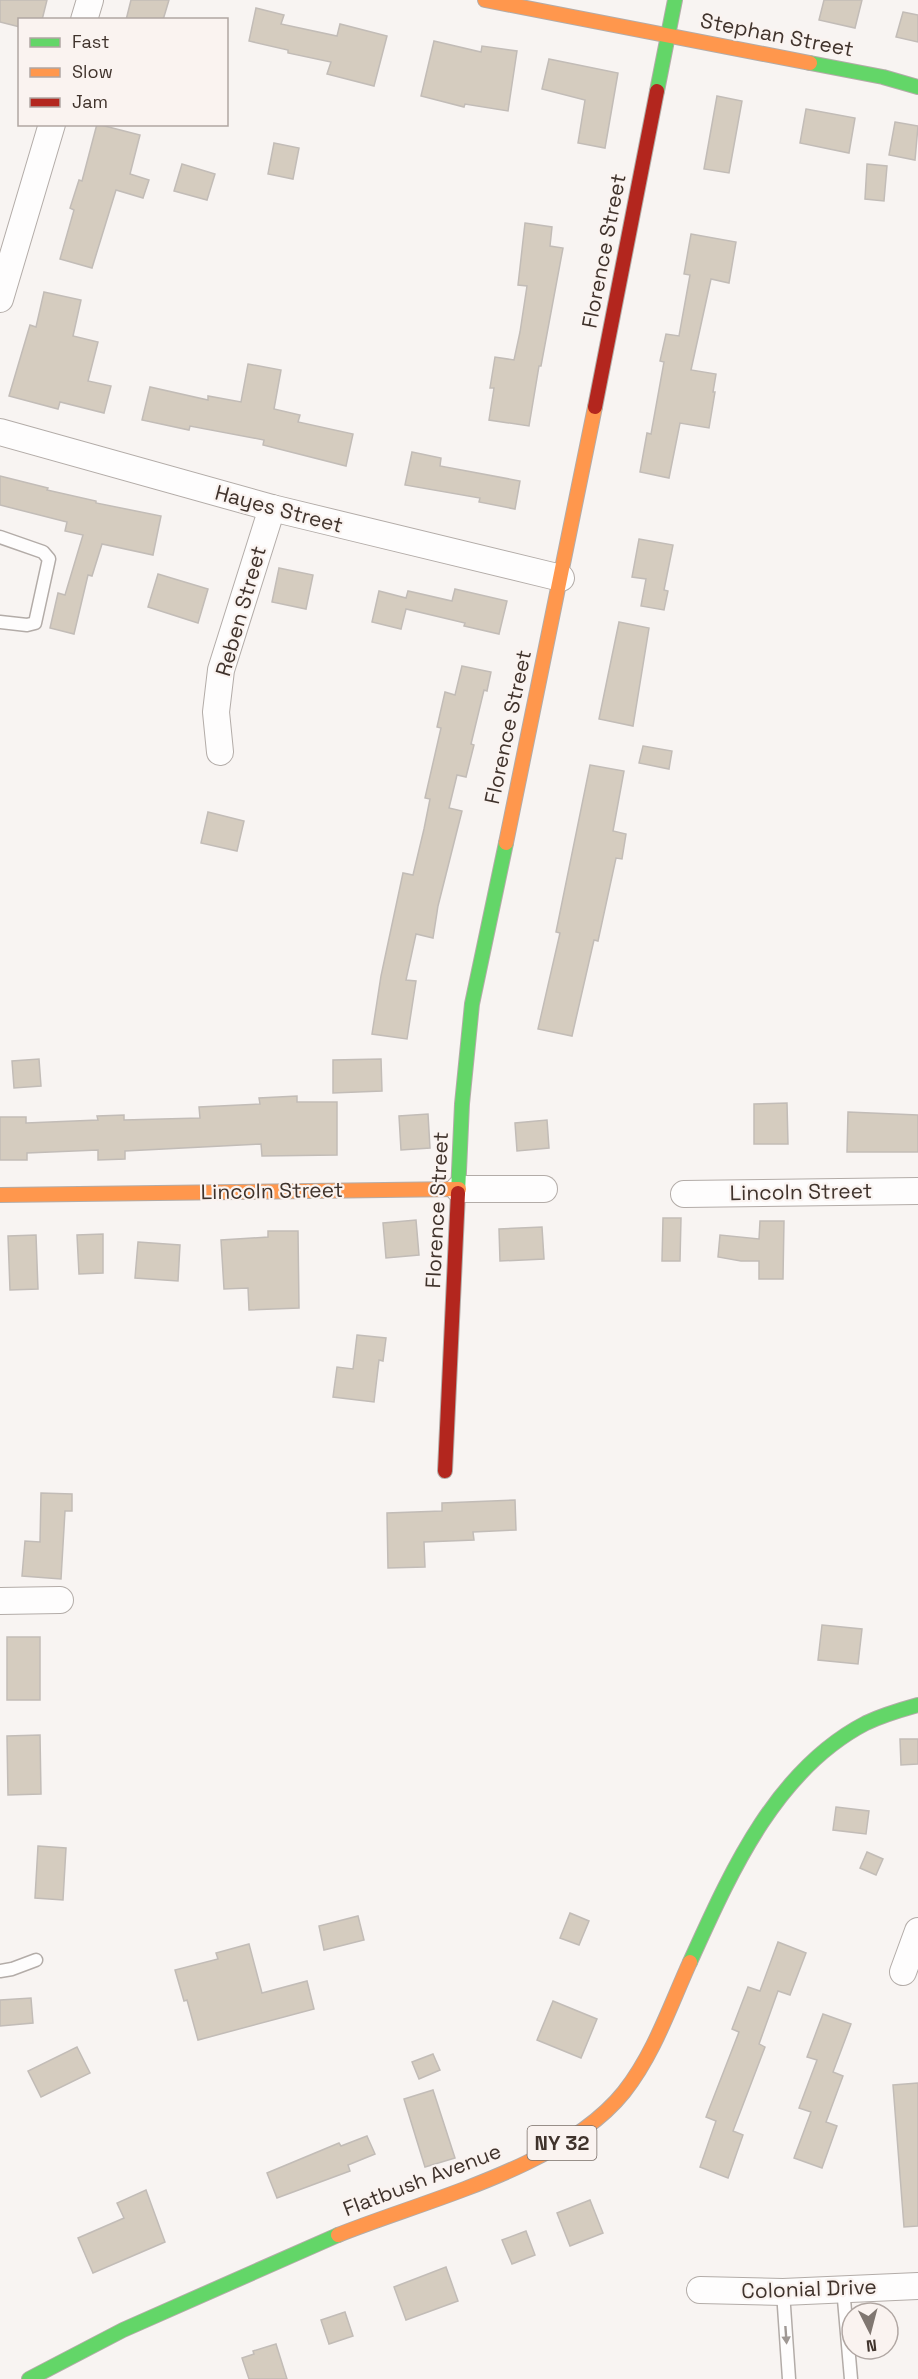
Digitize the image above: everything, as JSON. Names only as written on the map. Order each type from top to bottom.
[{"type":"street","points":[[85,18],[90,0]]},
{"type":"street","name":"Stephan Street","points":[[485,0],[883,77],[918,87]]},
{"type":"street","name":"Florence Street","points":[[445,1471],[462,1104],[472,1004],[561,578],[675,0]]},
{"type":"street","points":[[0,299],[51,126]]},
{"type":"street","name":"Hayes Street","points":[[0,432],[272,508],[561,578]]},
{"type":"street","name":"Reben Street","points":[[220,752],[216,712],[221,670],[272,508]]},
{"type":"street","name":"Lincoln Street","points":[[0,1195],[543,1189]]},
{"type":"street","name":"Lincoln Street","points":[[684,1194],[918,1191]]},
{"type":"street","points":[[0,1601],[60,1600]]},
{"type":"street","name":"Flatbush Avenue","points":[[29,2379],[77,2353],[239,2277],[339,2235],[498,2174],[566,2141],[593,2122],[616,2101],[635,2076],[651,2047],[731,1876],[750,1841],[774,1806],[800,1776],[830,1748],[859,1727],[918,1705]]},
{"type":"street","points":[[903,1972],[918,1931]]},
{"type":"street","name":"Colonial Drive","points":[[700,2290],[783,2292],[918,2286]]},
{"type":"lane","points":[[0,537],[43,552],[49,559],[35,623],[27,625],[0,622]]},
{"type":"lane","points":[[0,1971],[36,1960]]},
{"type":"lane","points":[[843,2288],[851,2379]]},
{"type":"lane","points":[[783,2292],[789,2379]]},
{"type":"building","points":[[0,0],[47,0],[42,18],[18,18],[18,26],[0,22]]},
{"type":"building","points":[[131,0],[169,0],[164,18],[126,18]]},
{"type":"building","points":[[824,0],[862,0],[855,28],[819,20]]},
{"type":"building","points":[[256,8],[284,15],[281,24],[337,36],[340,24],[387,36],[374,86],[327,74],[331,62],[288,53],[288,50],[249,41]]},
{"type":"building","points":[[903,12],[918,15],[918,42],[896,37]]},
{"type":"building","points":[[434,41],[481,52],[482,46],[517,51],[508,111],[465,104],[464,107],[421,96]]},
{"type":"building","points":[[549,59],[618,73],[605,148],[578,143],[585,100],[542,89]]},
{"type":"building","points":[[717,96],[742,101],[729,173],[704,169]]},
{"type":"building","points":[[806,109],[855,118],[849,153],[800,143]]},
{"type":"building","points":[[895,122],[918,126],[915,160],[889,155]]},
{"type":"building","points":[[96,126],[140,135],[130,174],[149,180],[143,198],[116,190],[92,268],[60,259],[74,210],[70,208],[79,180],[82,181]]},
{"type":"building","points":[[274,143],[299,148],[293,179],[268,174]]},
{"type":"building","points":[[182,164],[215,174],[207,200],[174,191]]},
{"type":"building","points":[[867,164],[887,166],[884,201],[865,199]]},
{"type":"building","points":[[525,223],[552,227],[550,246],[563,248],[529,426],[489,420],[494,388],[490,388],[495,357],[514,360],[520,332],[527,286],[518,285]]},
{"type":"building","points":[[691,234],[736,242],[729,283],[711,279],[691,370],[716,374],[709,428],[680,423],[669,478],[640,472],[647,433],[651,434],[664,362],[660,361],[666,334],[679,336],[690,275],[684,274]]},
{"type":"building","points":[[44,292],[81,300],[73,336],[98,342],[88,381],[111,386],[104,413],[60,402],[58,409],[9,396],[30,325],[36,327]]},
{"type":"building","points":[[248,364],[281,370],[274,409],[300,415],[298,422],[353,434],[346,466],[263,445],[264,440],[190,426],[189,430],[142,420],[150,387],[208,400],[208,396],[241,402]]},
{"type":"building","points":[[412,452],[441,458],[440,466],[520,481],[515,509],[479,502],[480,498],[405,485]]},
{"type":"building","points":[[0,476],[96,501],[96,503],[161,516],[153,555],[102,544],[92,576],[88,575],[74,634],[50,628],[58,593],[65,595],[83,535],[65,531],[67,522],[0,505]]},
{"type":"building","points":[[639,539],[673,545],[664,590],[668,591],[664,610],[641,606],[646,579],[632,577]]},
{"type":"building","points":[[279,568],[313,575],[306,609],[272,602]]},
{"type":"building","points":[[158,574],[208,589],[198,623],[148,607]]},
{"type":"building","points":[[455,589],[507,601],[499,634],[406,609],[401,629],[372,622],[379,591],[406,598],[408,591],[452,601]]},
{"type":"building","points":[[619,622],[649,628],[633,726],[599,719]]},
{"type":"building","points":[[462,666],[491,672],[487,691],[484,690],[471,744],[474,745],[466,777],[457,775],[449,808],[462,811],[438,906],[433,938],[416,934],[406,980],[416,981],[407,1039],[372,1034],[381,976],[403,873],[413,875],[424,829],[430,799],[425,798],[441,728],[437,727],[445,692],[455,695]]},
{"type":"building","points":[[643,746],[672,751],[669,769],[639,763]]},
{"type":"building","points":[[590,765],[624,771],[613,831],[626,834],[622,859],[616,858],[598,941],[594,940],[572,1036],[538,1029],[560,933],[556,932]]},
{"type":"building","points":[[208,812],[244,821],[237,851],[201,843]]},
{"type":"building","points":[[39,1059],[41,1086],[14,1088],[12,1061]]},
{"type":"building","points":[[381,1059],[382,1091],[333,1093],[333,1060]]},
{"type":"building","points":[[297,1096],[297,1102],[337,1102],[337,1155],[262,1156],[261,1144],[125,1151],[125,1159],[98,1160],[98,1150],[27,1153],[27,1160],[0,1160],[0,1117],[26,1117],[26,1123],[98,1120],[97,1116],[124,1115],[124,1120],[200,1118],[199,1107],[260,1104],[259,1098]]},
{"type":"building","points":[[787,1103],[788,1144],[754,1144],[754,1104]]},
{"type":"building","points":[[848,1112],[918,1115],[918,1152],[847,1152]]},
{"type":"building","points":[[428,1114],[430,1148],[401,1150],[399,1116]]},
{"type":"building","points":[[547,1120],[549,1148],[517,1151],[515,1123]]},
{"type":"building","points":[[663,1218],[681,1218],[680,1261],[662,1261]]},
{"type":"building","points":[[416,1220],[419,1255],[386,1258],[383,1223]]},
{"type":"building","points":[[760,1221],[784,1221],[783,1279],[759,1279],[759,1261],[718,1257],[720,1235],[759,1239]]},
{"type":"building","points":[[542,1227],[544,1259],[500,1261],[499,1229]]},
{"type":"building","points":[[268,1231],[298,1231],[299,1308],[249,1310],[248,1288],[224,1289],[221,1240],[268,1237]]},
{"type":"building","points":[[103,1234],[103,1273],[79,1274],[77,1235]]},
{"type":"building","points":[[36,1235],[38,1289],[10,1290],[8,1236]]},
{"type":"building","points":[[138,1242],[180,1245],[178,1281],[135,1278]]},
{"type":"building","points":[[357,1335],[386,1338],[383,1361],[379,1360],[374,1402],[333,1397],[337,1367],[353,1369]]},
{"type":"building","points":[[41,1493],[72,1494],[72,1511],[65,1511],[61,1579],[22,1576],[25,1541],[40,1542]]},
{"type":"building","points":[[515,1500],[516,1530],[473,1532],[474,1540],[424,1542],[425,1567],[388,1568],[387,1513],[442,1511],[442,1503]]},
{"type":"building","points":[[822,1625],[862,1629],[858,1664],[818,1660]]},
{"type":"building","points":[[7,1637],[40,1637],[40,1700],[7,1700]]},
{"type":"building","points":[[40,1735],[41,1794],[8,1795],[7,1736]]},
{"type":"building","points":[[900,1739],[918,1739],[918,1764],[901,1765]]},
{"type":"building","points":[[836,1807],[869,1811],[866,1834],[833,1830]]},
{"type":"building","points":[[38,1846],[66,1848],[63,1900],[35,1898]]},
{"type":"building","points":[[867,1852],[883,1859],[876,1875],[860,1868]]},
{"type":"building","points":[[570,1913],[589,1921],[579,1945],[560,1938]]},
{"type":"building","points":[[358,1916],[364,1940],[324,1950],[319,1926]]},
{"type":"building","points":[[778,1942],[806,1953],[790,1995],[778,1991],[759,2044],[765,2047],[733,2131],[743,2135],[728,2178],[700,2167],[716,2121],[706,2117],[739,2032],[732,2029],[748,1987],[760,1991]]},
{"type":"building","points":[[249,1944],[262,1993],[307,1981],[314,2009],[198,2040],[187,2000],[184,2001],[175,1970],[218,1959],[216,1953]]},
{"type":"building","points":[[31,1998],[33,2023],[0,2026],[0,2000]]},
{"type":"building","points":[[553,2001],[597,2019],[581,2058],[537,2040]]},
{"type":"building","points":[[823,2014],[851,2024],[833,2072],[843,2076],[826,2122],[837,2126],[822,2168],[794,2158],[811,2112],[799,2108],[817,2060],[807,2057]]},
{"type":"building","points":[[77,2047],[90,2073],[41,2097],[28,2071]]},
{"type":"building","points":[[433,2054],[440,2070],[419,2079],[412,2062]]},
{"type":"building","points":[[918,2083],[918,2226],[904,2227],[893,2085]]},
{"type":"building","points":[[433,2090],[455,2158],[425,2167],[404,2099]]},
{"type":"building","points":[[367,2136],[375,2154],[348,2165],[350,2171],[277,2198],[267,2173],[339,2143],[341,2146]]},
{"type":"building","points":[[146,2190],[165,2242],[93,2273],[78,2238],[124,2218],[117,2203]]},
{"type":"building","points":[[590,2200],[603,2233],[570,2246],[557,2213]]},
{"type":"building","points":[[526,2231],[535,2255],[512,2264],[502,2240]]},
{"type":"building","points":[[446,2267],[458,2301],[406,2320],[394,2287]]},
{"type":"building","points":[[345,2312],[353,2336],[329,2344],[321,2320]]},
{"type":"building","points":[[276,2344],[287,2379],[249,2379],[242,2358],[254,2354],[253,2351]]},
{"type":"traffic: fast","points":[[657,91],[675,0]]},
{"type":"traffic: fast","points":[[810,63],[883,77],[918,87]]},
{"type":"traffic: fast","points":[[458,1193],[462,1104],[472,1004],[506,843]]},
{"type":"traffic: fast","points":[[690,1962],[739,1860],[781,1796],[806,1768],[834,1743],[866,1723],[918,1705]]},
{"type":"traffic: fast","points":[[29,2379],[123,2330],[338,2235]]},
{"type":"traffic: slow","points":[[485,0],[810,63]]},
{"type":"traffic: slow","points":[[506,843],[595,407]]},
{"type":"traffic: slow","points":[[0,1195],[459,1189]]},
{"type":"traffic: slow","points":[[338,2235],[451,2194],[530,2161],[566,2141],[598,2118],[624,2092],[644,2062],[690,1962]]},
{"type":"traffic: jam","points":[[595,407],[657,91]]},
{"type":"traffic: jam","points":[[445,1471],[458,1193]]}]
